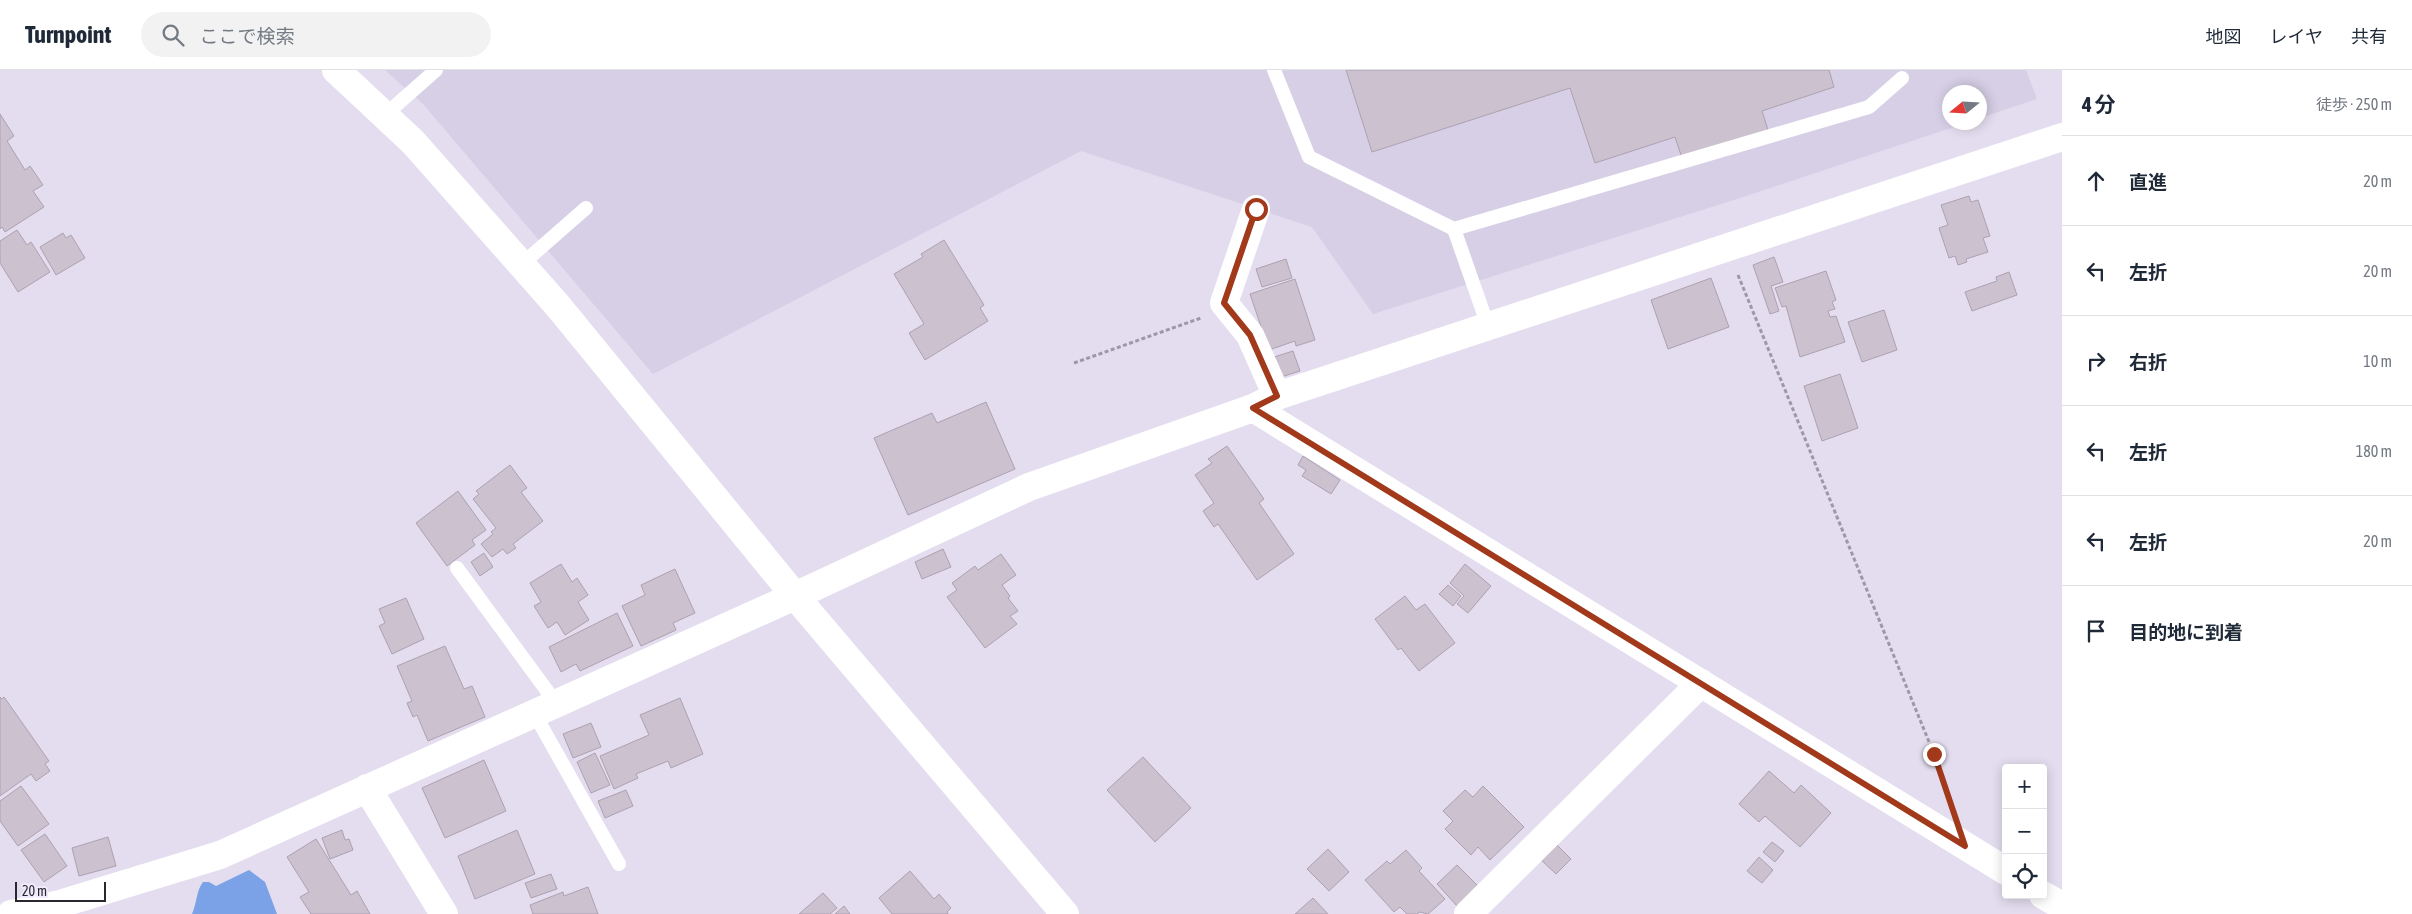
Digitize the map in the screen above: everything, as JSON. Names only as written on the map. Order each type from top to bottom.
[{"type":"street","points":[[336,70],[413,142],[522,264],[795,596],[1065,914]]},
{"type":"street","points":[[11,914],[60,904],[220,855],[795,596],[1029,486],[1253,408],[1277,396],[2062,137]]},
{"type":"street","points":[[1256,209],[1224,303],[1250,335],[1277,396]]},
{"type":"street","points":[[1253,408],[2002,869]]},
{"type":"street","points":[[1468,914],[1701,683]]},
{"type":"street","points":[[367,788],[444,914]]},
{"type":"street","points":[[2047,897],[2062,906]]},
{"type":"lane","points":[[384,115],[436,70]]},
{"type":"lane","points":[[1274,70],[1309,157],[1454,229],[1869,107],[1902,78]]},
{"type":"lane","points":[[522,264],[586,208]]},
{"type":"lane","points":[[1454,229],[1488,326]]},
{"type":"lane","points":[[457,568],[545,708],[619,864]]},
{"type":"path","points":[[1726,248],[1934,754],[1965,846]]},
{"type":"path","points":[[1074,363],[1208,316],[1224,303]]},
{"type":"shaded area","points":[[385,70],[2026,70],[2037,99],[1987,116],[1987,85],[1942,85],[1942,130],[1945,130],[1740,198],[1373,314],[1312,227],[1081,151],[653,374],[423,104]]},
{"type":"water","points":[[249,870],[265,882],[277,914],[192,914],[199,889],[203,882],[209,882],[216,886]]},
{"type":"building","points":[[1346,70],[1829,70],[1834,87],[1762,111],[1769,133],[1683,161],[1675,137],[1595,163],[1570,88],[1372,152]]},
{"type":"building","points":[[0,114],[14,136],[7,141],[25,170],[30,166],[43,185],[33,191],[44,207],[5,232],[2,227],[0,229]]},
{"type":"building","points":[[1969,196],[1971,202],[1978,200],[1990,236],[1983,238],[1988,252],[1966,259],[1967,262],[1958,265],[1955,256],[1949,258],[1939,228],[1948,225],[1941,205]]},
{"type":"building","points":[[17,230],[27,245],[31,242],[50,272],[18,292],[0,263],[0,241]]},
{"type":"building","points":[[63,233],[66,238],[71,235],[85,258],[56,275],[40,247]]},
{"type":"building","points":[[944,240],[984,305],[980,308],[988,321],[925,360],[909,333],[924,324],[894,274],[923,257],[921,254]]},
{"type":"building","points":[[1774,257],[1783,282],[1771,286],[1779,311],[1770,314],[1753,265]]},
{"type":"building","points":[[1286,259],[1292,278],[1262,287],[1256,269]]},
{"type":"building","points":[[1826,271],[1836,300],[1832,302],[1835,309],[1828,311],[1830,317],[1836,316],[1845,342],[1800,357],[1786,306],[1782,307],[1775,288]]},
{"type":"building","points":[[2009,272],[2017,295],[1972,311],[1965,292],[1997,281],[1996,277]]},
{"type":"building","points":[[1711,278],[1729,327],[1668,349],[1651,300]]},
{"type":"building","points":[[1295,279],[1315,340],[1296,346],[1295,341],[1269,350],[1250,294]]},
{"type":"building","points":[[1884,310],[1897,350],[1862,362],[1848,322]]},
{"type":"building","points":[[1293,351],[1300,371],[1278,378],[1271,358]]},
{"type":"building","points":[[1840,374],[1858,428],[1822,441],[1804,386]]},
{"type":"building","points":[[986,402],[1015,469],[908,515],[874,438],[932,413],[937,423]]},
{"type":"building","points":[[1227,446],[1264,499],[1259,503],[1294,554],[1257,580],[1218,524],[1214,527],[1203,511],[1214,503],[1195,475],[1212,463],[1208,459]]},
{"type":"building","points":[[1303,456],[1340,480],[1331,494],[1302,476],[1306,470],[1298,465]]},
{"type":"building","points":[[510,465],[527,488],[521,492],[543,521],[513,544],[516,548],[507,554],[503,549],[492,557],[481,544],[493,534],[491,532],[496,528],[473,499],[479,494],[476,491]]},
{"type":"building","points":[[458,491],[486,530],[472,540],[475,545],[447,566],[416,523]]},
{"type":"building","points":[[943,549],[951,567],[922,579],[915,562]]},
{"type":"building","points":[[484,553],[493,567],[480,576],[471,562]]},
{"type":"building","points":[[1001,554],[1016,575],[1002,585],[1010,596],[1008,598],[1018,611],[1010,616],[1017,624],[985,648],[947,597],[957,590],[952,583],[975,566],[978,570]]},
{"type":"building","points":[[561,564],[572,582],[577,578],[588,595],[578,602],[589,620],[565,635],[557,622],[548,628],[534,606],[541,602],[530,583]]},
{"type":"building","points":[[1465,564],[1491,586],[1468,613],[1457,604],[1464,596],[1450,583]]},
{"type":"building","points":[[675,569],[695,613],[673,623],[676,630],[641,646],[622,606],[645,595],[641,585]]},
{"type":"building","points":[[1448,585],[1461,596],[1453,606],[1439,594]]},
{"type":"building","points":[[1405,596],[1416,610],[1425,604],[1455,643],[1419,671],[1401,648],[1398,650],[1375,619]]},
{"type":"building","points":[[406,598],[424,639],[392,654],[379,626],[385,623],[379,609]]},
{"type":"building","points":[[617,613],[633,646],[580,671],[576,664],[561,672],[549,647]]},
{"type":"building","points":[[445,646],[464,689],[472,686],[485,717],[428,741],[417,715],[413,717],[407,703],[412,701],[397,666]]},
{"type":"building","points":[[0,697],[2,699],[4,697],[49,761],[45,764],[50,771],[36,781],[31,774],[0,796]]},
{"type":"building","points":[[680,698],[703,754],[671,768],[668,761],[636,774],[638,778],[614,789],[600,756],[649,735],[640,715]]},
{"type":"building","points":[[591,723],[601,747],[573,758],[563,734]]},
{"type":"building","points":[[595,753],[610,785],[591,793],[577,762]]},
{"type":"building","points":[[1143,757],[1191,808],[1155,842],[1107,790]]},
{"type":"building","points":[[484,760],[506,811],[445,838],[422,788]]},
{"type":"building","points":[[1769,771],[1794,793],[1801,785],[1831,813],[1800,847],[1765,816],[1759,822],[1739,804]]},
{"type":"building","points":[[21,786],[49,824],[18,846],[0,821],[0,801]]},
{"type":"building","points":[[1483,786],[1524,827],[1490,860],[1478,847],[1471,855],[1445,829],[1453,821],[1443,811],[1465,790],[1473,797]]},
{"type":"building","points":[[626,790],[633,806],[605,818],[598,801]]},
{"type":"building","points":[[342,830],[345,840],[349,839],[353,850],[330,859],[322,838]]},
{"type":"building","points":[[517,830],[535,874],[475,899],[458,856]]},
{"type":"building","points":[[45,834],[67,866],[44,882],[21,850]]},
{"type":"building","points":[[108,837],[116,866],[79,876],[72,848]]},
{"type":"building","points":[[316,839],[351,895],[357,891],[370,914],[311,914],[300,897],[309,892],[287,857]]},
{"type":"building","points":[[1554,842],[1571,859],[1556,874],[1539,858]]},
{"type":"building","points":[[1772,842],[1784,851],[1775,862],[1763,852]]},
{"type":"building","points":[[1328,849],[1349,872],[1329,891],[1307,869]]},
{"type":"building","points":[[1406,850],[1422,868],[1419,871],[1445,899],[1428,914],[1420,912],[1417,914],[1407,914],[1400,907],[1394,912],[1365,880],[1387,861],[1390,864]]},
{"type":"building","points":[[1759,857],[1773,870],[1762,883],[1747,871]]},
{"type":"building","points":[[1457,865],[1478,886],[1457,906],[1437,884]]},
{"type":"building","points":[[910,871],[934,899],[939,894],[951,908],[947,912],[948,914],[892,914],[879,898]]},
{"type":"building","points":[[551,874],[557,889],[531,898],[525,883]]},
{"type":"building","points":[[588,887],[598,914],[533,914],[530,905],[563,892],[564,896]]},
{"type":"building","points":[[823,893],[837,908],[830,914],[799,914]]},
{"type":"building","points":[[1313,898],[1328,914],[1295,914]]},
{"type":"building","points":[[844,906],[850,914],[835,914]]},
{"type":"route","points":[[1256,209],[1224,303],[1250,335],[1277,396],[1253,408],[1965,846],[1934,754]]}]
